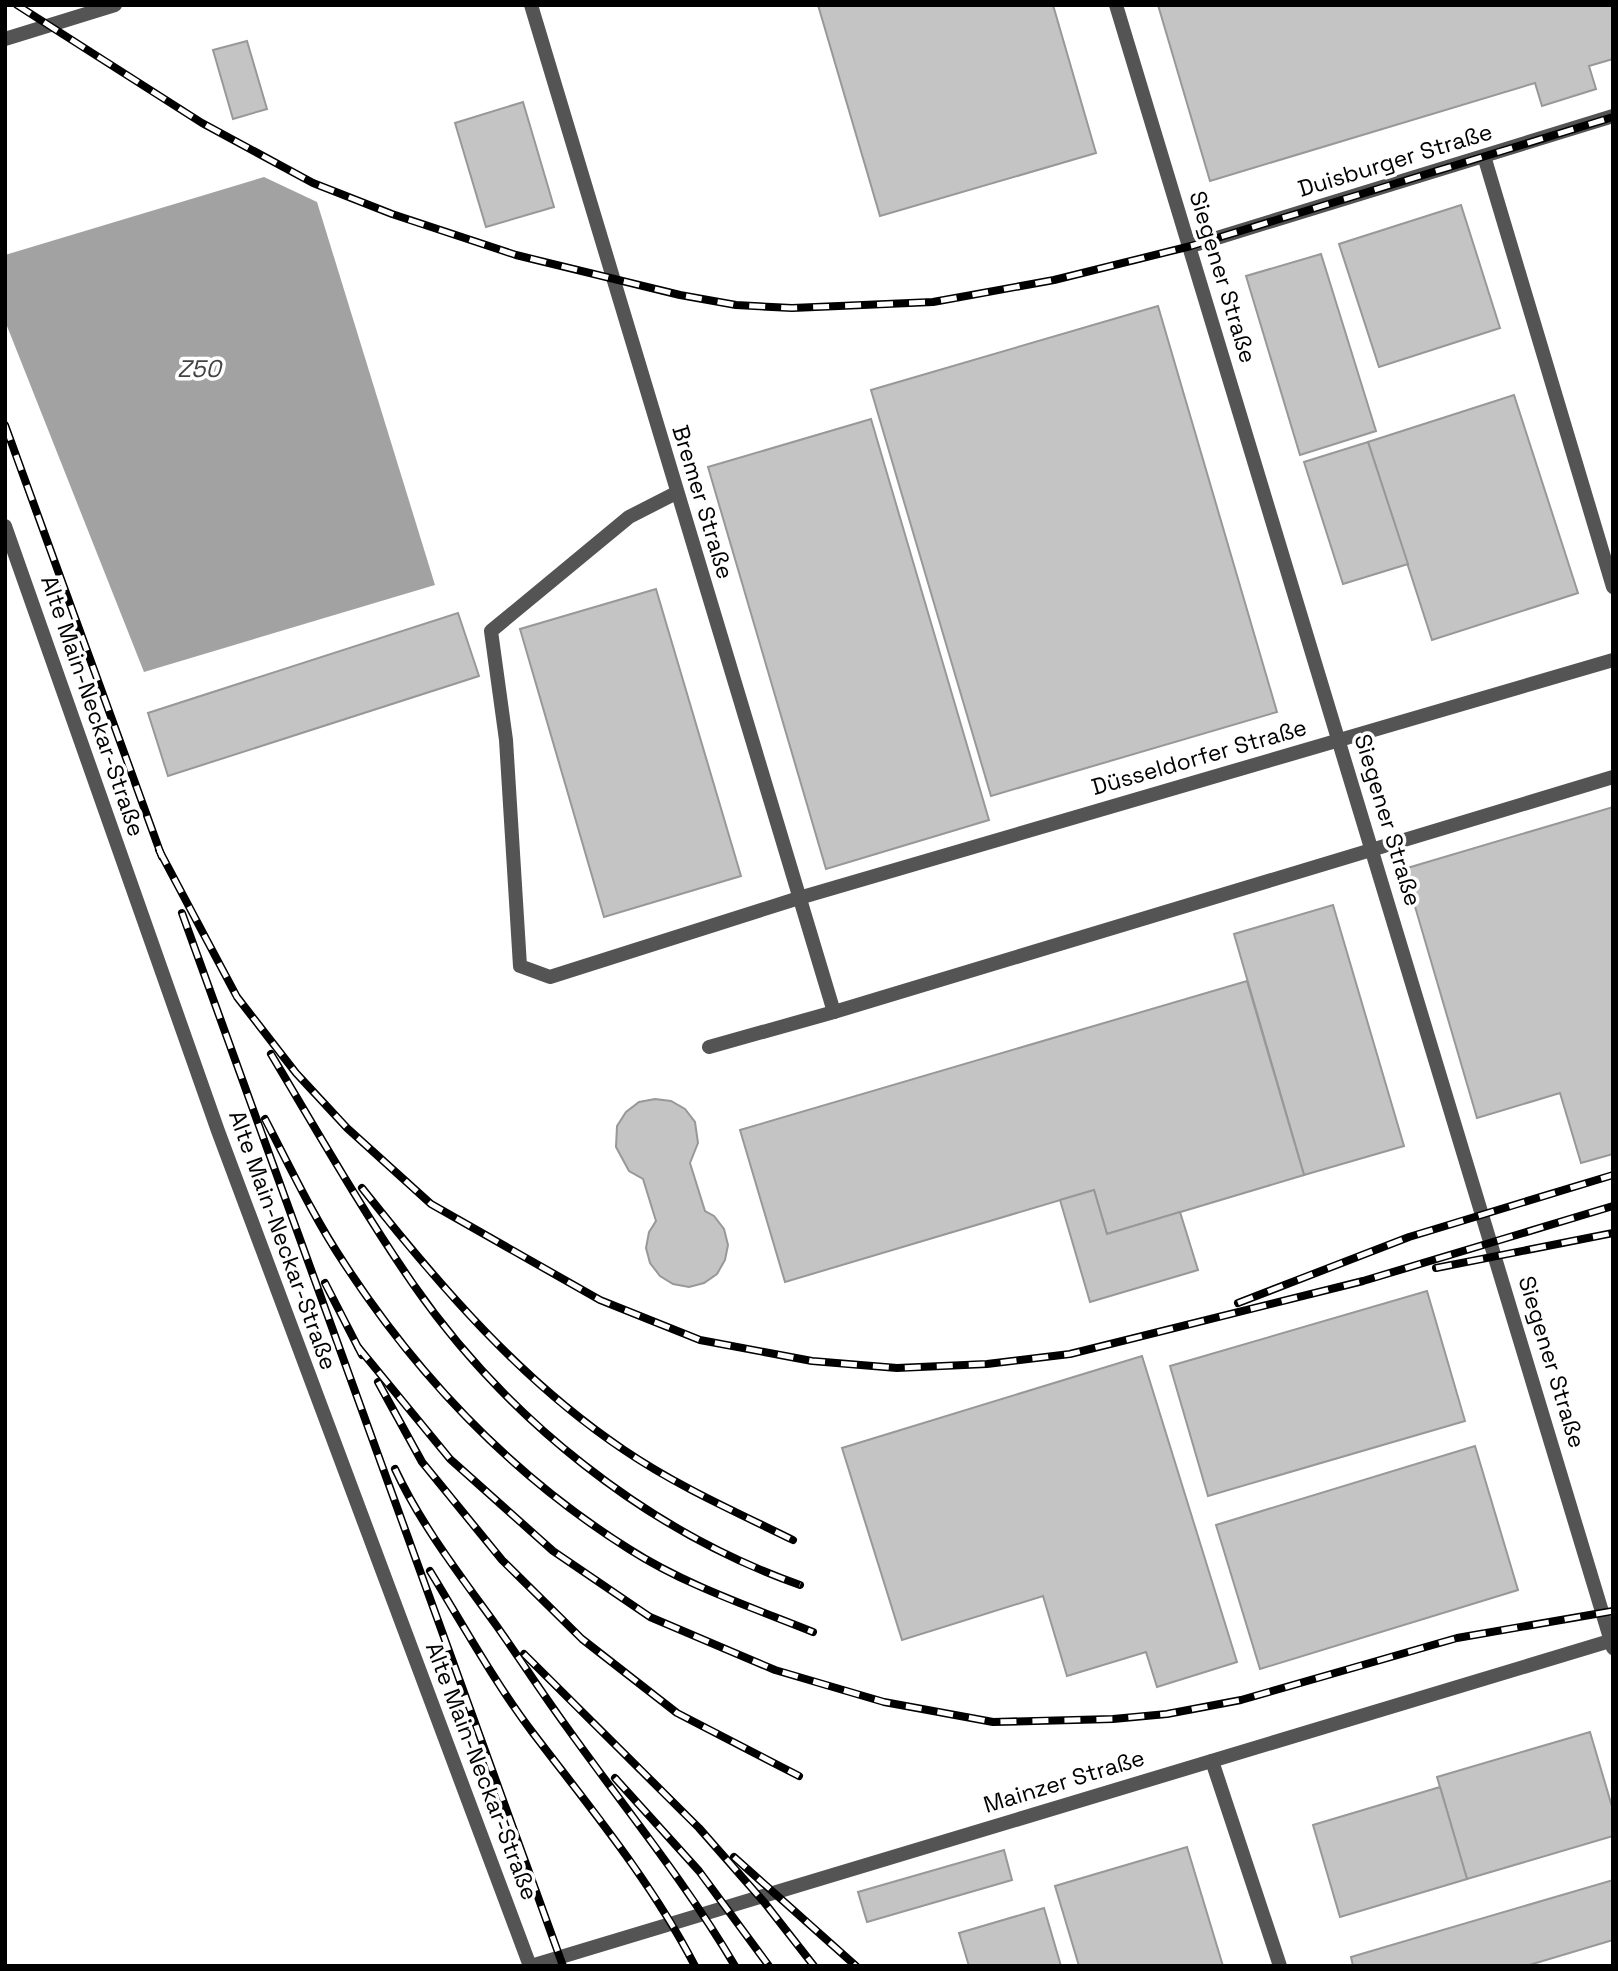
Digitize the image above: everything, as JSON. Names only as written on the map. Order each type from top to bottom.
[{"type":"lane","points":[[5,39],[115,5]]},
{"type":"lane","name":"Bremer Straße","points":[[531,5],[834,1012]]},
{"type":"lane","name":"Siegener Straße","points":[[1116,5],[1612,1643]]},
{"type":"lane","name":"Duisburger Straße","points":[[1191,246],[1613,116]]},
{"type":"lane","points":[[1483,156],[1613,587]]},
{"type":"lane","name":"Düsseldorfer Straße","points":[[677,493],[629,517],[491,631],[506,740],[520,966],[550,977],[799,898],[1613,660]]},
{"type":"lane","name":"Alte Main-Neckar-Straße","points":[[5,526],[218,1131],[530,1966]]},
{"type":"lane","points":[[709,1047],[834,1012],[1613,777]]},
{"type":"lane","name":"Mainzer Straße","points":[[530,1966],[1612,1643]]},
{"type":"lane","points":[[1212,1761],[1280,1966]]},
{"type":"water","name":"Z50","points":[[264,177],[317,202],[435,585],[144,672],[5,321],[5,255]]},
{"type":"building","points":[[818,5],[1053,5],[1096,153],[880,216]]},
{"type":"building","points":[[1158,5],[1613,5],[1613,59],[1589,66],[1596,89],[1542,106],[1535,83],[1210,181]]},
{"type":"building","points":[[247,41],[267,109],[233,119],[213,50]]},
{"type":"building","points":[[523,102],[554,207],[486,227],[455,123]]},
{"type":"building","points":[[1461,205],[1500,328],[1379,367],[1339,244]]},
{"type":"building","points":[[1321,254],[1376,431],[1300,455],[1246,276]]},
{"type":"building","points":[[1158,306],[1277,712],[991,796],[871,390]]},
{"type":"building","points":[[1514,395],[1578,593],[1432,640],[1368,442]]},
{"type":"building","points":[[871,419],[989,820],[826,869],[708,467]]},
{"type":"building","points":[[1368,442],[1408,564],[1343,584],[1304,462]]},
{"type":"building","points":[[656,589],[741,876],[604,917],[520,629]]},
{"type":"building","points":[[458,613],[479,676],[168,776],[148,713]]},
{"type":"building","points":[[1613,807],[1613,1154],[1581,1163],[1560,1093],[1477,1118],[1404,869]]},
{"type":"building","points":[[1333,905],[1404,1146],[1304,1175],[1234,934]]},
{"type":"building","points":[[1247,981],[1304,1175],[1107,1234],[1094,1190],[785,1282],[740,1130]]},
{"type":"building","points":[[655,1099],[671,1101],[685,1109],[695,1122],[698,1143],[690,1163],[705,1211],[714,1216],[724,1229],[728,1245],[725,1260],[717,1274],[704,1283],[689,1287],[673,1284],[660,1276],[650,1263],[646,1248],[649,1232],[656,1221],[643,1179],[629,1171],[616,1147],[617,1126],[626,1112],[639,1102]]},
{"type":"building","points":[[1094,1190],[1107,1234],[1180,1212],[1198,1270],[1090,1302],[1060,1200]]},
{"type":"building","points":[[1427,1291],[1465,1421],[1208,1496],[1170,1366]]},
{"type":"building","points":[[1142,1356],[1237,1662],[1157,1687],[1146,1652],[1067,1676],[1043,1596],[902,1640],[842,1448]]},
{"type":"building","points":[[1475,1446],[1518,1590],[1260,1669],[1216,1525]]},
{"type":"building","points":[[1590,1732],[1613,1810],[1613,1836],[1467,1879],[1437,1777]]},
{"type":"building","points":[[1440,1787],[1467,1879],[1340,1917],[1313,1825]]},
{"type":"building","points":[[1187,1847],[1223,1966],[1079,1966],[1055,1886]]},
{"type":"building","points":[[1004,1850],[1012,1880],[867,1922],[858,1892]]},
{"type":"building","points":[[1613,1880],[1613,1940],[1526,1966],[1353,1966],[1351,1957]]},
{"type":"building","points":[[1044,1908],[1061,1966],[969,1966],[959,1933]]},
{"type":"railway","points":[[17,5],[202,123],[313,183],[392,214],[516,255],[680,295],[736,305],[792,308],[933,302],[1054,280],[1191,246],[1613,117]]},
{"type":"railway","points":[[5,425],[162,857]]},
{"type":"railway","points":[[159,850],[237,997],[296,1073],[347,1128],[431,1204],[600,1300],[700,1340],[812,1361],[897,1368],[987,1364],[1070,1354],[1363,1281],[1613,1206]]},
{"type":"railway","points":[[182,913],[563,1966]]},
{"type":"railway","points":[[271,1054],[394,1256],[450,1333],[491,1380],[536,1424],[634,1501],[688,1534],[743,1562],[800,1585]]},
{"type":"railway","points":[[265,1119],[323,1228],[373,1305],[437,1385],[508,1457],[546,1490],[650,1562],[719,1595],[813,1632]]},
{"type":"railway","points":[[1238,1303],[1409,1237],[1613,1175]]},
{"type":"railway","points":[[362,1188],[483,1330],[550,1394],[624,1450],[665,1475],[793,1540]]},
{"type":"railway","points":[[1436,1268],[1613,1233]]},
{"type":"railway","points":[[325,1283],[362,1355]]},
{"type":"railway","points":[[358,1347],[450,1459],[553,1551],[650,1617],[775,1670],[884,1702],[993,1722],[1113,1719],[1167,1714],[1241,1700],[1457,1638],[1613,1611]]},
{"type":"railway","points":[[378,1382],[422,1462],[502,1560],[582,1639],[677,1713],[799,1776]]},
{"type":"railway","points":[[395,1469],[442,1549],[557,1714],[675,1874],[735,1966]]},
{"type":"railway","points":[[430,1571],[506,1694],[640,1875],[695,1966]]},
{"type":"railway","points":[[524,1654],[699,1828],[764,1902],[814,1966]]},
{"type":"railway","points":[[615,1778],[699,1871],[769,1966]]},
{"type":"railway","points":[[734,1857],[856,1966]]}]
